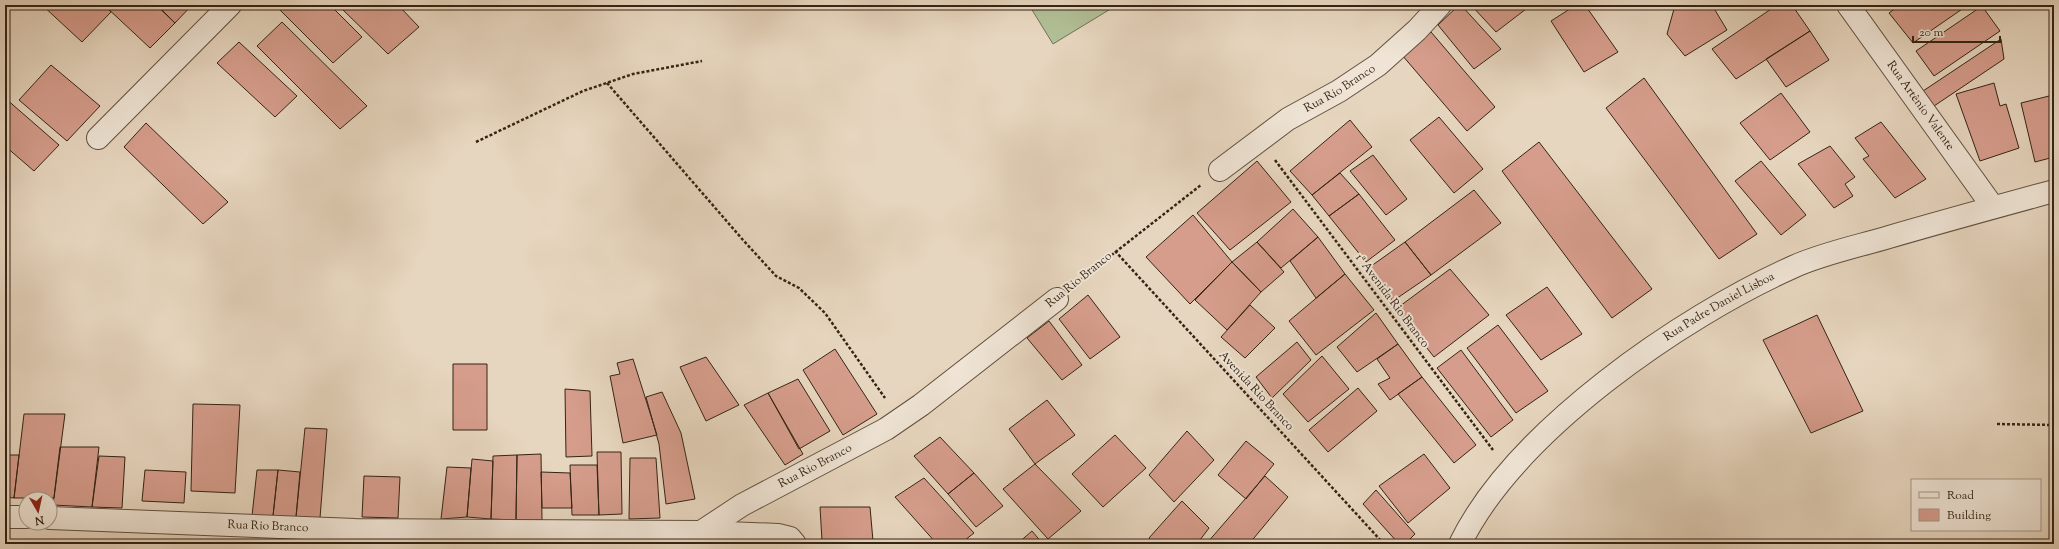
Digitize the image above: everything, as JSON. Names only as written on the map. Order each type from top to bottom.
[{"type":"street","points":[[98,138],[230,5]]},
{"type":"street","name":"Rua Rio Branco","points":[[1220,170],[1288,119],[1339,91],[1378,65],[1417,30],[1440,5]]},
{"type":"street","name":"Rua Artênio Valente","points":[[1848,5],[1993,207]]},
{"type":"street","name":"Rua Padre Daniel Lisboa","points":[[1460,544],[1486,502],[1510,473],[1547,433],[1592,393],[1654,346],[1732,298],[1794,266],[1864,244],[2054,191]]},
{"type":"street","name":"Rua Rio Branco","points":[[701,532],[742,505],[842,453],[900,420],[1057,299]]},
{"type":"street","points":[[5,517],[18,517]]},
{"type":"street","name":"Rua Rio Branco","points":[[58,518],[355,530],[701,532],[778,535],[790,538],[795,544]]},
{"type":"path","points":[[476,142],[583,91],[633,74],[702,61]]},
{"type":"path","points":[[606,83],[776,276],[799,288],[825,313],[900,420]]},
{"type":"path","name":"1ª Avenida Rio Branco","points":[[1260,140],[1510,473]]},
{"type":"path","name":"Rua Rio Branco","points":[[1057,299],[1115,251],[1220,170]]},
{"type":"path","name":"Avenida Rio Branco","points":[[1115,251],[1384,544]]},
{"type":"path","points":[[1997,424],[2054,425]]},
{"type":"path","points":[[1792,544],[1796,540]]},
{"type":"green space","points":[[1029,5],[1117,5],[1053,44]]},
{"type":"building","points":[[42,5],[104,5],[111,12],[82,42]]},
{"type":"building","points":[[104,5],[156,5],[175,23],[150,48]]},
{"type":"building","points":[[157,5],[192,5],[175,23]]},
{"type":"building","points":[[286,5],[330,5],[362,37],[333,63],[280,10]]},
{"type":"building","points":[[338,5],[398,5],[419,27],[388,54]]},
{"type":"building","points":[[1459,5],[1461,5],[1501,49],[1474,69],[1438,25]]},
{"type":"building","points":[[1471,5],[1528,5],[1530,6],[1496,32]]},
{"type":"building","points":[[1576,5],[1585,5],[1618,52],[1584,72],[1551,21]]},
{"type":"building","points":[[1680,5],[1712,5],[1727,30],[1685,56],[1667,34],[1674,9]]},
{"type":"building","points":[[1777,5],[1792,5],[1810,31],[1736,79],[1712,49]]},
{"type":"building","points":[[1900,5],[1968,5],[1913,43],[1889,13]]},
{"type":"building","points":[[1982,6],[2000,31],[1934,76],[1916,51]]},
{"type":"building","points":[[282,22],[367,106],[340,129],[257,46]]},
{"type":"building","points":[[1810,31],[1829,60],[1786,87],[1766,59]]},
{"type":"building","points":[[1431,32],[1495,107],[1467,131],[1402,55]]},
{"type":"building","points":[[2001,39],[2004,59],[1934,106],[1923,91]]},
{"type":"building","points":[[239,42],[297,96],[275,117],[217,63]]},
{"type":"building","points":[[51,65],[100,106],[67,141],[19,100]]},
{"type":"building","points":[[1644,78],[1757,234],[1719,259],[1606,108]]},
{"type":"building","points":[[1994,83],[2000,106],[2006,104],[2019,148],[1980,161],[1956,94]]},
{"type":"building","points":[[1781,93],[1810,132],[1770,160],[1740,123]]},
{"type":"building","points":[[2053,95],[2054,157],[2035,162],[2021,103]]},
{"type":"building","points":[[5,98],[59,145],[34,171],[5,146]]},
{"type":"building","points":[[1439,117],[1483,169],[1454,193],[1410,140]]},
{"type":"building","points":[[1350,120],[1372,147],[1312,195],[1290,171]]},
{"type":"building","points":[[1881,122],[1926,179],[1895,198],[1863,159],[1869,156],[1855,138]]},
{"type":"building","points":[[146,123],[228,202],[203,224],[124,147]]},
{"type":"building","points":[[1539,142],[1652,289],[1612,318],[1502,171]]},
{"type":"building","points":[[1830,146],[1855,177],[1845,184],[1853,196],[1834,208],[1798,164]]},
{"type":"building","points":[[1373,155],[1407,199],[1386,215],[1350,171]]},
{"type":"building","points":[[1257,161],[1291,202],[1230,250],[1197,213]]},
{"type":"building","points":[[1761,161],[1806,215],[1781,235],[1735,181]]},
{"type":"building","points":[[1340,173],[1359,194],[1329,216],[1312,195]]},
{"type":"building","points":[[1474,190],[1501,223],[1431,275],[1405,242]]},
{"type":"building","points":[[1359,194],[1395,240],[1366,262],[1329,216]]},
{"type":"building","points":[[1293,209],[1318,237],[1281,268],[1257,242]]},
{"type":"building","points":[[1193,215],[1232,262],[1190,304],[1146,257]]},
{"type":"building","points":[[1318,237],[1345,274],[1316,298],[1290,261]]},
{"type":"building","points":[[1257,242],[1284,272],[1261,292],[1232,262]]},
{"type":"building","points":[[1405,242],[1431,275],[1393,301],[1367,269]]},
{"type":"building","points":[[1232,262],[1261,292],[1227,330],[1195,300]]},
{"type":"building","points":[[1450,269],[1489,315],[1434,357],[1396,309]]},
{"type":"building","points":[[1345,274],[1374,310],[1316,355],[1289,321]]},
{"type":"building","points":[[1547,287],[1582,334],[1541,360],[1506,315]]},
{"type":"building","points":[[1088,295],[1120,337],[1090,359],[1059,319]]},
{"type":"building","points":[[1250,305],[1275,328],[1245,358],[1221,337]]},
{"type":"building","points":[[1376,313],[1398,344],[1357,372],[1337,347]]},
{"type":"building","points":[[1817,315],[1863,411],[1811,433],[1763,340]]},
{"type":"building","points":[[1049,321],[1082,365],[1062,380],[1027,338]]},
{"type":"building","points":[[1498,325],[1548,391],[1516,413],[1467,348]]},
{"type":"building","points":[[1297,342],[1311,360],[1272,398],[1256,377]]},
{"type":"building","points":[[1398,344],[1422,377],[1390,400],[1378,384],[1390,378],[1377,359]]},
{"type":"building","points":[[835,349],[877,414],[843,435],[803,370]]},
{"type":"building","points":[[1461,350],[1513,420],[1491,437],[1437,368]]},
{"type":"building","points":[[1322,356],[1349,389],[1308,422],[1283,394]]},
{"type":"building","points":[[706,357],[739,405],[706,421],[680,367]]},
{"type":"building","points":[[633,359],[657,435],[623,443],[610,376],[620,374],[617,363]]},
{"type":"building","points":[[453,364],[487,364],[487,430],[453,430]]},
{"type":"building","points":[[1422,377],[1476,445],[1454,463],[1398,394]]},
{"type":"building","points":[[798,379],[830,431],[799,449],[768,393]]},
{"type":"building","points":[[1358,388],[1377,411],[1328,452],[1309,430]]},
{"type":"building","points":[[565,389],[590,391],[592,456],[566,457]]},
{"type":"building","points":[[662,392],[681,433],[695,499],[666,504],[659,444],[646,397]]},
{"type":"building","points":[[768,393],[803,454],[785,465],[744,405]]},
{"type":"building","points":[[1047,400],[1075,435],[1035,464],[1009,429]]},
{"type":"building","points":[[193,404],[240,405],[235,493],[191,491]]},
{"type":"building","points":[[24,414],[65,414],[55,491],[18,491],[18,498],[14,498]]},
{"type":"building","points":[[305,428],[327,429],[320,518],[296,517]]},
{"type":"building","points":[[1187,431],[1214,460],[1174,502],[1149,475]]},
{"type":"building","points":[[1115,435],[1146,468],[1103,507],[1072,474]]},
{"type":"building","points":[[940,437],[974,473],[948,494],[914,456]]},
{"type":"building","points":[[1246,441],[1274,464],[1246,499],[1218,475]]},
{"type":"building","points":[[60,447],[99,447],[92,507],[58,505],[58,491],[55,491]]},
{"type":"building","points":[[597,452],[621,452],[622,514],[599,515]]},
{"type":"building","points":[[541,454],[542,520],[516,520],[517,455]]},
{"type":"building","points":[[1424,454],[1450,488],[1408,523],[1379,486]]},
{"type":"building","points":[[5,455],[19,455],[14,498],[5,497]]},
{"type":"building","points":[[517,455],[516,520],[491,519],[493,456]]},
{"type":"building","points":[[99,456],[125,457],[122,508],[92,507]]},
{"type":"building","points":[[630,458],[656,458],[660,518],[629,519]]},
{"type":"building","points":[[472,459],[493,461],[491,519],[467,517]]},
{"type":"building","points":[[1035,464],[1081,511],[1048,539],[1003,489]]},
{"type":"building","points":[[570,465],[597,465],[599,515],[572,515]]},
{"type":"building","points":[[447,467],[471,468],[467,517],[441,519]]},
{"type":"building","points":[[145,470],[186,472],[184,503],[142,501]]},
{"type":"building","points":[[257,470],[278,470],[273,516],[252,516]]},
{"type":"building","points":[[278,470],[300,472],[296,517],[273,516]]},
{"type":"building","points":[[541,472],[570,473],[572,508],[542,508]]},
{"type":"building","points":[[974,473],[1003,506],[976,527],[948,494]]},
{"type":"building","points":[[364,476],[400,477],[398,518],[362,517]]},
{"type":"building","points":[[1265,476],[1288,497],[1249,544],[1207,543]]},
{"type":"building","points":[[924,478],[974,533],[960,544],[937,544],[895,497]]},
{"type":"building","points":[[1376,490],[1415,534],[1405,544],[1399,544],[1363,504]]},
{"type":"building","points":[[1182,501],[1209,528],[1197,544],[1155,544],[1149,538]]},
{"type":"building","points":[[820,507],[870,507],[873,541],[822,541]]},
{"type":"building","points":[[1032,531],[1043,544],[1017,544]]}]
